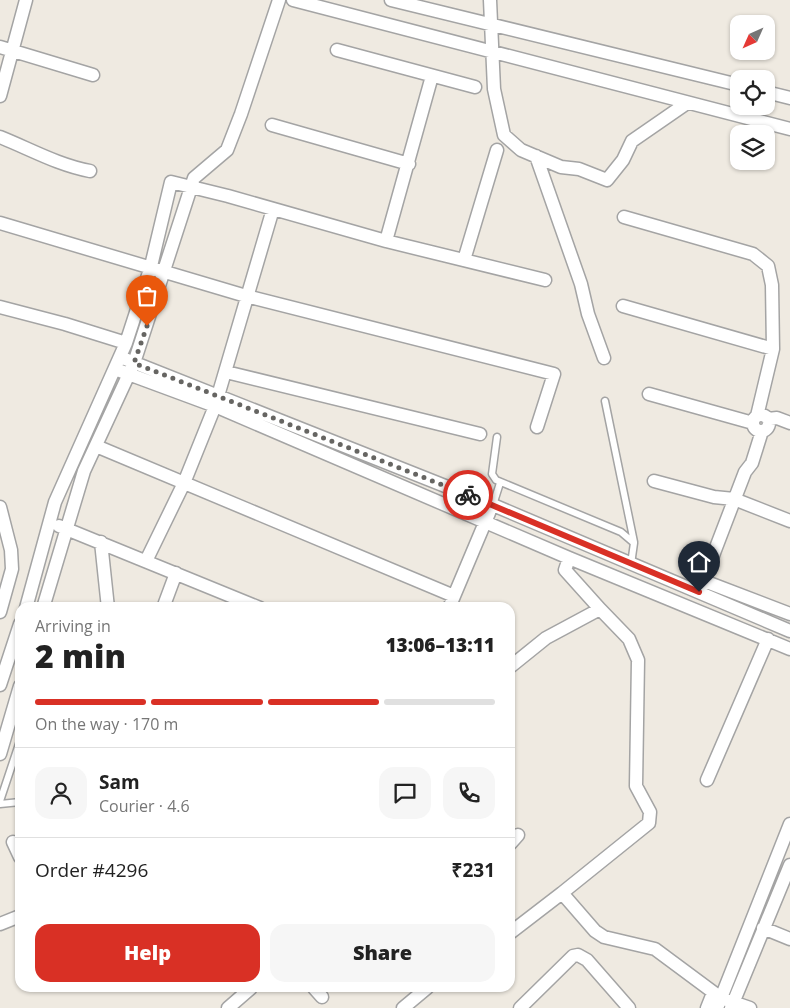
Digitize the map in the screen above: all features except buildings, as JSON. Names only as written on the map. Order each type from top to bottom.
[{"type":"street","points":[[0,96],[26,0]]},
{"type":"street","points":[[45,602],[65,528],[84,471],[134,363],[194,178],[226,150],[241,114],[279,0]]},
{"type":"street","points":[[293,0],[790,129]]},
{"type":"street","points":[[391,0],[730,84]]},
{"type":"street","points":[[490,0],[494,53],[494,89],[504,135],[521,150],[561,167],[579,169],[606,180],[624,160],[632,141],[687,102]]},
{"type":"street","points":[[0,47],[93,75]]},
{"type":"street","points":[[337,50],[475,87]]},
{"type":"street","points":[[386,241],[432,76]]},
{"type":"street","points":[[775,94],[790,98]]},
{"type":"street","points":[[272,125],[409,164]]},
{"type":"street","points":[[0,137],[64,166],[90,171]]},
{"type":"street","points":[[464,260],[497,150]]},
{"type":"street","points":[[536,156],[582,284],[588,314],[604,358]]},
{"type":"street","points":[[28,602],[55,502],[126,343],[151,266],[171,182],[386,241],[546,280]]},
{"type":"street","points":[[146,561],[184,483],[216,400],[226,372],[272,209]]},
{"type":"street","points":[[624,217],[754,254],[768,266],[772,285],[773,349],[752,463],[745,472],[701,586]]},
{"type":"street","points":[[0,223],[165,270],[246,296],[554,374],[537,427]]},
{"type":"street","points":[[622,306],[773,349]]},
{"type":"street","points":[[0,307],[65,324],[126,343]]},
{"type":"street","points":[[120,357],[569,558],[790,649]]},
{"type":"street","points":[[115,369],[129,375],[216,400],[493,505],[631,564],[790,614]]},
{"type":"street","points":[[226,372],[480,434]]},
{"type":"street","points":[[649,394],[759,423],[777,418],[790,423]]},
{"type":"street","points":[[96,446],[184,483],[451,602],[493,505]]},
{"type":"street","points":[[654,481],[714,497],[734,499],[790,521]]},
{"type":"street","points":[[0,507],[11,550],[12,569],[0,612]]},
{"type":"street","points":[[49,523],[101,542],[246,602]]},
{"type":"street","points":[[101,542],[107,602]]},
{"type":"street","points":[[515,929],[650,823],[652,818],[636,786],[638,660],[629,639],[565,570],[569,558]]},
{"type":"street","points":[[165,602],[176,573]]},
{"type":"street","points":[[701,586],[790,631]]},
{"type":"street","points":[[515,663],[546,638],[597,606]]},
{"type":"street","points":[[0,685],[15,639]]},
{"type":"street","points":[[707,780],[768,639]]},
{"type":"street","points":[[0,754],[15,704]]},
{"type":"street","points":[[723,1002],[790,824]]},
{"type":"street","points":[[13,842],[15,846]]},
{"type":"street","points":[[707,1008],[723,1002],[763,928],[790,865]]},
{"type":"street","points":[[562,893],[595,932],[604,937],[655,949],[723,1002],[750,1008]]},
{"type":"street","points":[[0,924],[15,918]]},
{"type":"street","points":[[763,928],[790,939]]},
{"type":"street","points":[[520,1008],[573,956],[578,955],[587,960],[629,1008]]},
{"type":"street","points":[[228,1008],[246,992]]},
{"type":"street","points":[[404,1008],[422,992]]},
{"type":"lane","points":[[605,402],[634,543],[631,564]]},
{"type":"lane","points":[[497,437],[492,474],[500,482],[621,532],[634,543]]},
{"type":"lane","points":[[493,505],[500,482]]},
{"type":"lane","points":[[15,756],[0,802],[15,802]]},
{"type":"way so far","points":[[147,326],[134,363],[217,394],[468,495]]},
{"type":"route","points":[[468,495],[576,542],[699,592]]}]
